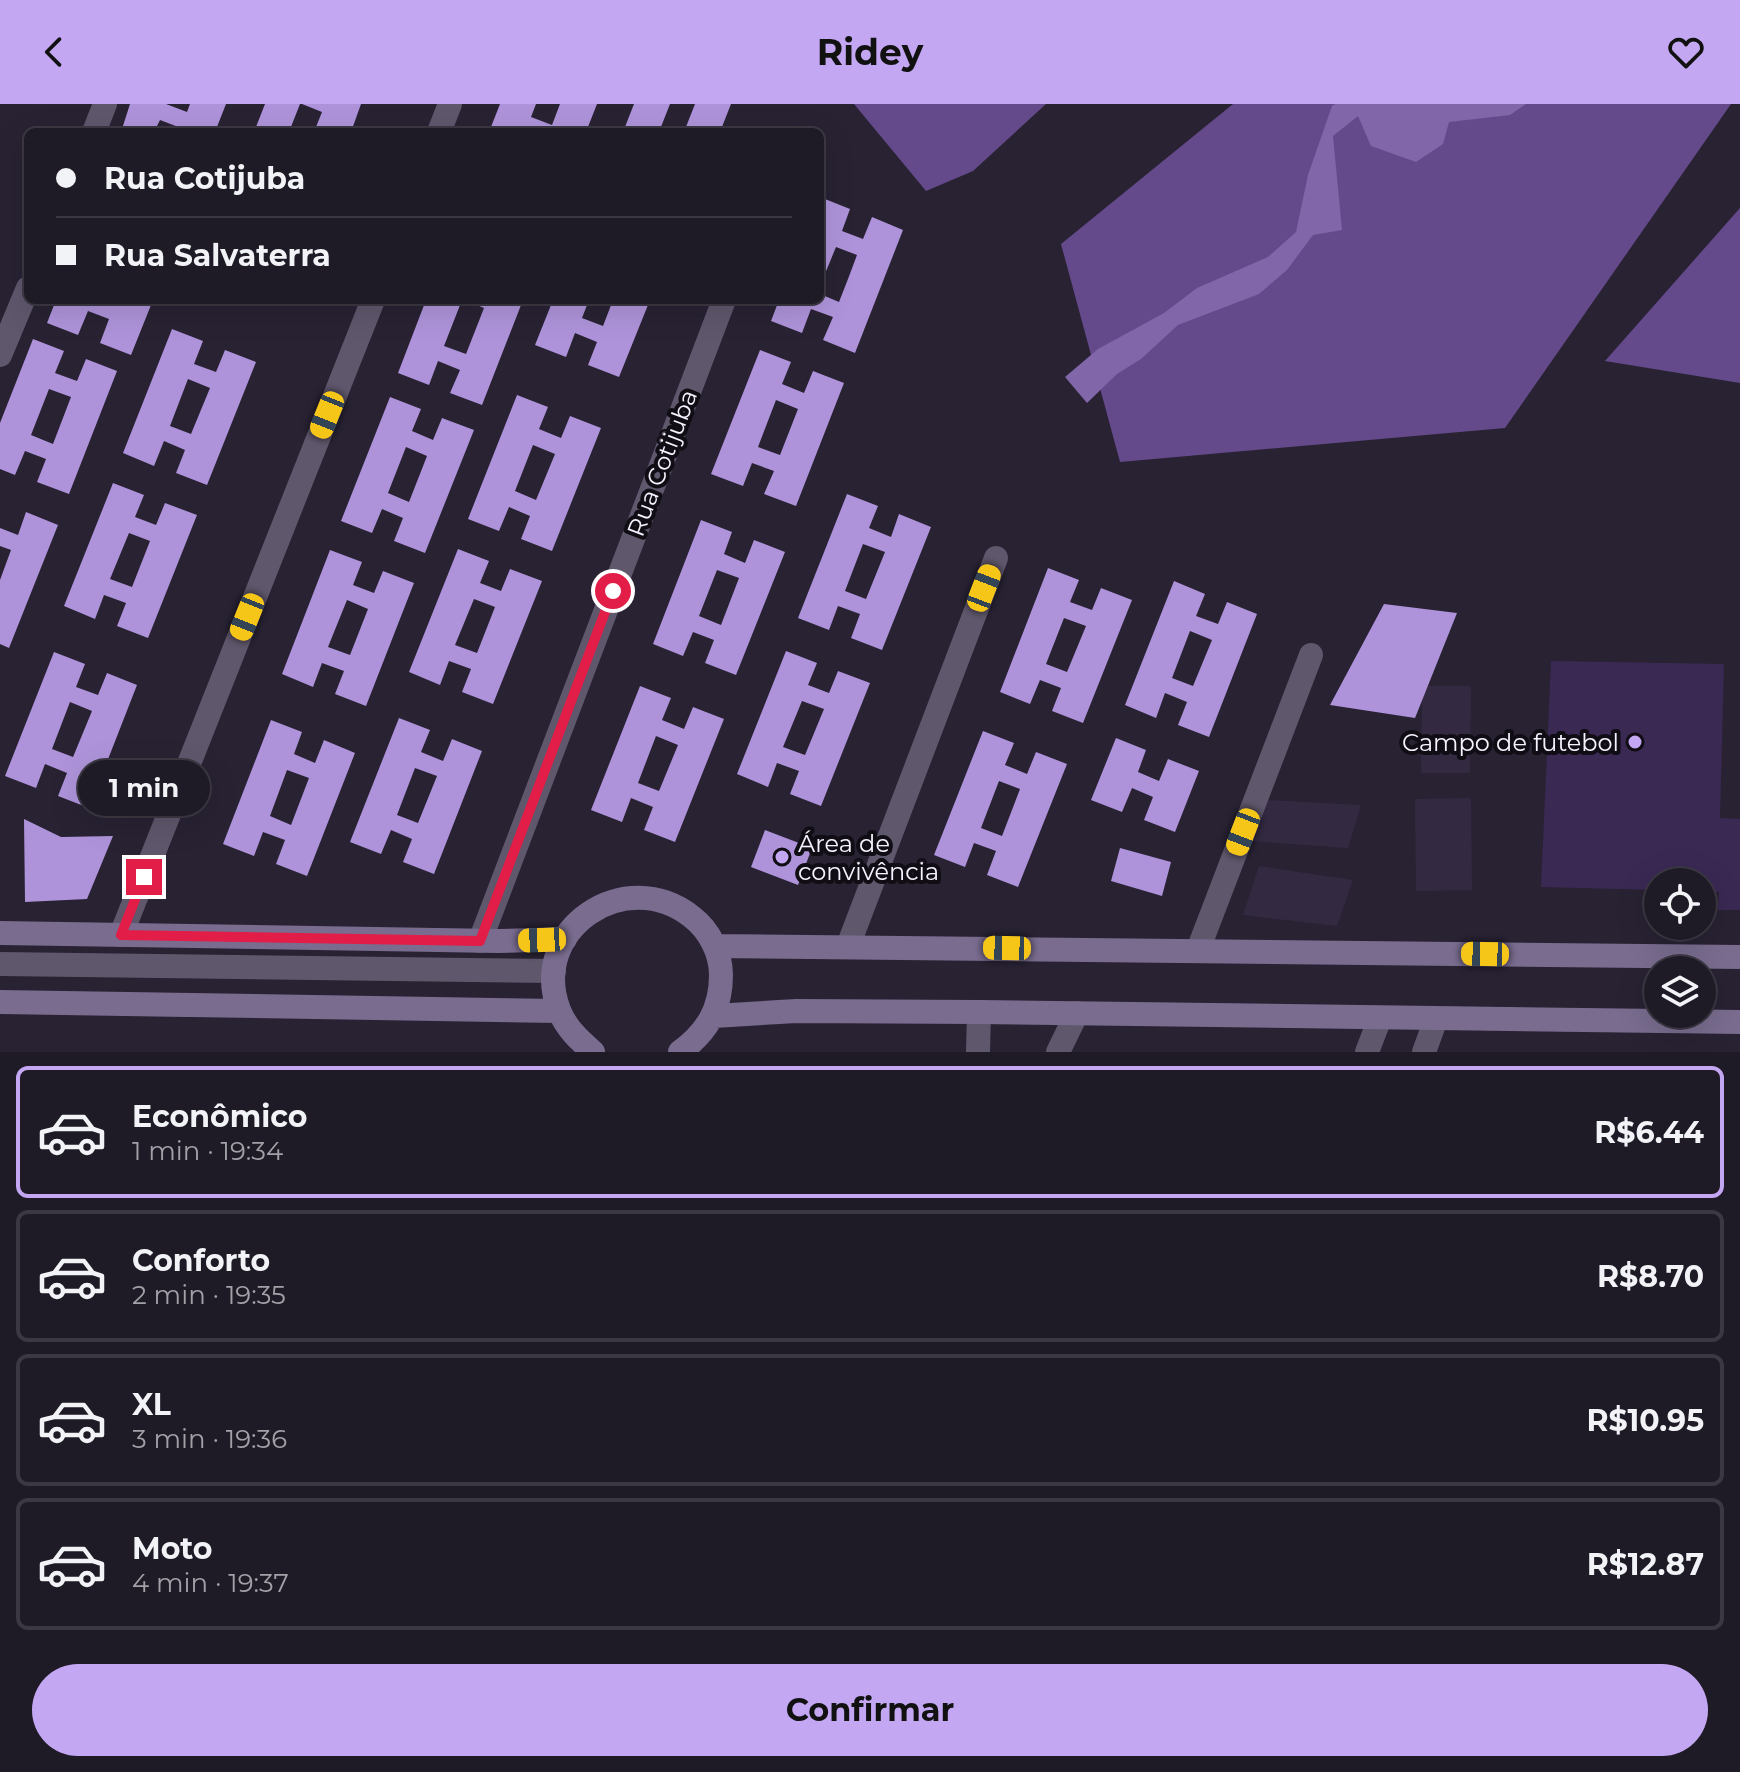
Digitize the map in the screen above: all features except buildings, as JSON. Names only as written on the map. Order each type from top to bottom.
[{"type":"street","points":[[96,128],[105,104]]},
{"type":"street","points":[[441,128],[450,104]]},
{"type":"street","points":[[0,355],[24,298]]},
{"type":"street","points":[[121,935],[371,304]]},
{"type":"street","name":"Rua Cotijuba","points":[[480,941],[722,304]]},
{"type":"street","points":[[848,946],[996,558]]},
{"type":"street","points":[[1198,950],[1311,655]]},
{"type":"street","points":[[593,1052],[573,1035],[559,1011],[554,991],[554,971],[565,939],[582,918],[603,903],[629,897],[655,898],[680,907],[700,924],[715,946],[721,969],[721,993],[714,1016],[698,1039],[680,1052]]},
{"type":"street","points":[[0,933],[480,941],[565,939]]},
{"type":"street","points":[[715,946],[1740,957]]},
{"type":"street","points":[[0,964],[554,971]]},
{"type":"street","points":[[0,1002],[559,1011]]},
{"type":"street","points":[[714,1016],[796,1011],[979,1012],[1740,1022]]},
{"type":"street","points":[[978,1052],[979,1012]]},
{"type":"street","points":[[1058,1052],[1077,1013]]},
{"type":"street","points":[[1367,1052],[1380,1018]]},
{"type":"street","points":[[1424,1052],[1436,1019]]},
{"type":"shaded area","points":[[854,104],[1046,104],[973,171],[926,191]]},
{"type":"shaded area","points":[[1233,104],[1731,104],[1505,428],[1120,462],[1061,244]]},
{"type":"shaded area","points":[[1335,104],[1526,104],[1510,115],[1449,122],[1443,144],[1416,162],[1371,146],[1358,116],[1333,136],[1342,230],[1313,235],[1287,270],[1259,294],[1178,325],[1141,359],[1117,374],[1087,403],[1065,377],[1098,349],[1164,313],[1197,288],[1268,257],[1296,232],[1308,175]]},
{"type":"shaded area","points":[[1740,208],[1740,383],[1605,361]]},
{"type":"shaded area","name":"Campo de futebol","points":[[1551,661],[1724,664],[1720,818],[1740,819],[1740,910],[1718,910],[1716,868],[1644,868],[1644,890],[1541,887]]},
{"type":"shaded area","points":[[1422,686],[1471,686],[1470,773],[1421,773]]},
{"type":"shaded area","points":[[1471,798],[1472,890],[1416,891],[1415,799]]},
{"type":"shaded area","points":[[1267,800],[1361,805],[1348,848],[1250,841]]},
{"type":"shaded area","points":[[1259,866],[1353,880],[1337,926],[1243,915]]},
{"type":"place","name":"Campo de futebol","points":[[1635,742]]},
{"type":"place","name":"Área de convivência","points":[[782,857]]},
{"type":"route","points":[[144,877],[121,935],[480,941],[613,591]]}]
